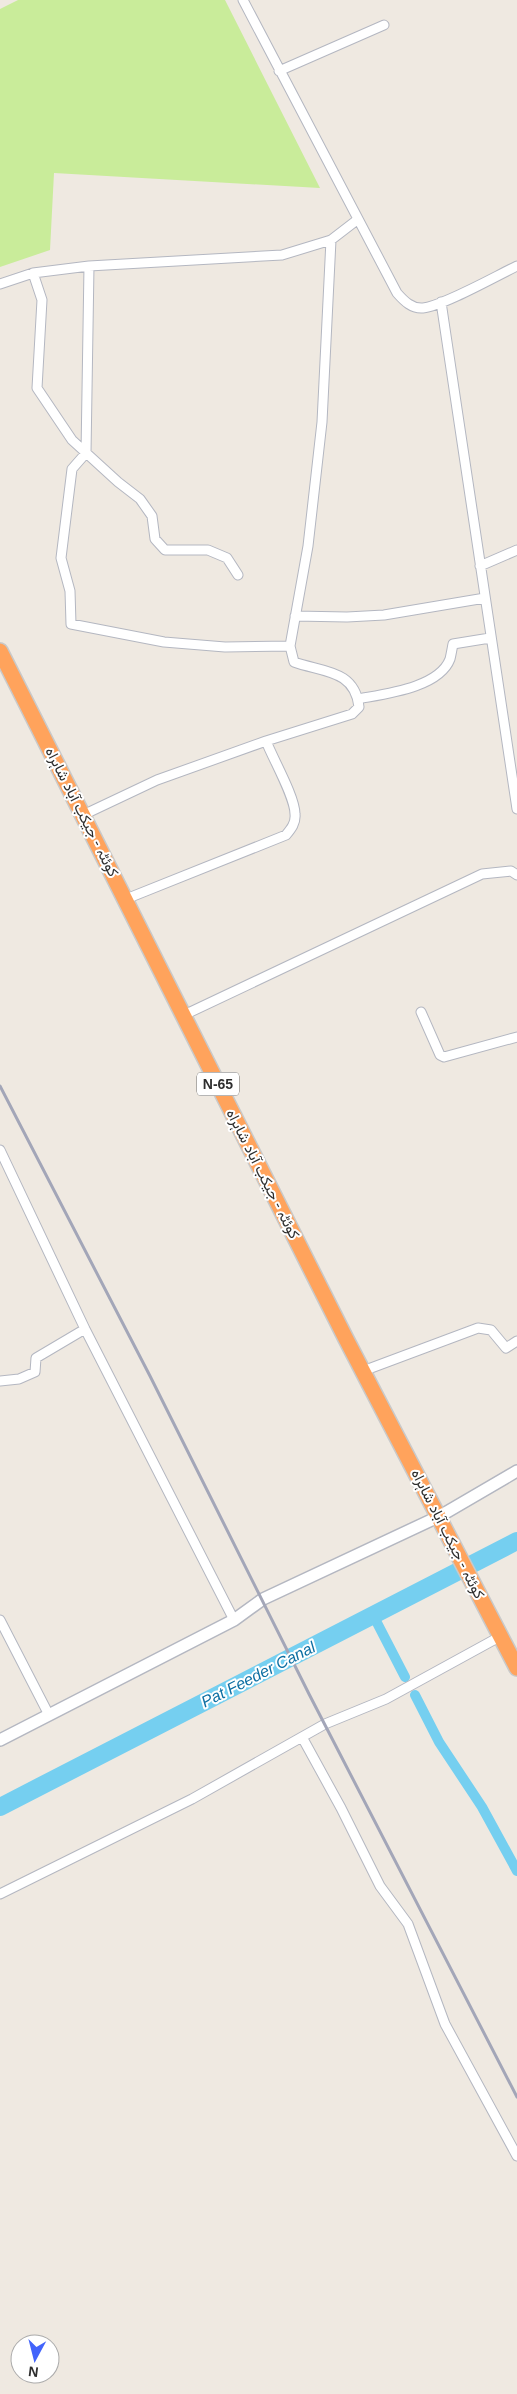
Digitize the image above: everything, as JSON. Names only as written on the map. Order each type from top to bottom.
[{"type":"highway","name":"کوئٹہ - جیکب آباد شاہراہ","points":[[0,651],[363,1371],[440,1516],[517,1668]]},
{"type":"street","points":[[242,0],[357,220],[397,293],[407,304],[423,308],[441,302],[517,266]]},
{"type":"street","points":[[280,70],[384,25]]},
{"type":"street","points":[[0,284],[33,274],[89,266],[282,255],[330,240],[357,220]]},
{"type":"street","points":[[84,815],[158,780],[266,741],[352,714],[359,707],[354,689],[338,673],[294,662],[290,646],[308,546],[322,422],[330,240]]},
{"type":"street","points":[[89,266],[86,453],[72,469],[61,558],[70,591],[71,624],[164,642],[225,647],[290,646]]},
{"type":"street","points":[[33,274],[42,300],[37,388],[72,440],[140,498],[152,516],[155,539],[165,550],[208,550],[227,558],[238,575]]},
{"type":"street","points":[[441,302],[517,809]]},
{"type":"street","points":[[480,566],[517,550]]},
{"type":"street","points":[[294,616],[347,617],[384,614],[485,598]]},
{"type":"street","points":[[358,699],[411,688],[432,679],[449,661],[453,644],[490,638]]},
{"type":"street","points":[[126,899],[286,835],[291,829],[296,812],[266,741]]},
{"type":"street","points":[[184,1015],[482,874],[511,871],[517,875]]},
{"type":"street","points":[[421,1012],[440,1055],[444,1057],[517,1037]]},
{"type":"street","points":[[0,1150],[4,1168],[234,1620]]},
{"type":"street","points":[[363,1371],[478,1328],[491,1330],[506,1348],[517,1342]]},
{"type":"street","points":[[0,1381],[30,1376],[35,1372],[36,1358],[85,1329]]},
{"type":"street","points":[[0,1740],[234,1620],[263,1600],[440,1516],[517,1471]]},
{"type":"street","points":[[0,1620],[49,1715]]},
{"type":"street","points":[[0,1894],[192,1799],[325,1724],[386,1699],[501,1636]]},
{"type":"street","points":[[302,1737],[337,1799],[380,1886],[408,1924],[446,2024],[517,2156]]},
{"type":"green space","points":[[18,0],[225,0],[320,188],[54,173],[50,250],[0,267],[0,9]]},
{"type":"waterway","name":"Pat Feeder Canal","points":[[0,1807],[517,1541]]},
{"type":"waterway","points":[[373,1615],[405,1677]]},
{"type":"waterway","points":[[415,1695],[439,1742],[482,1807],[517,1871]]},
{"type":"railway","points":[[0,1086],[150,1376],[309,1694],[517,2097]]}]
